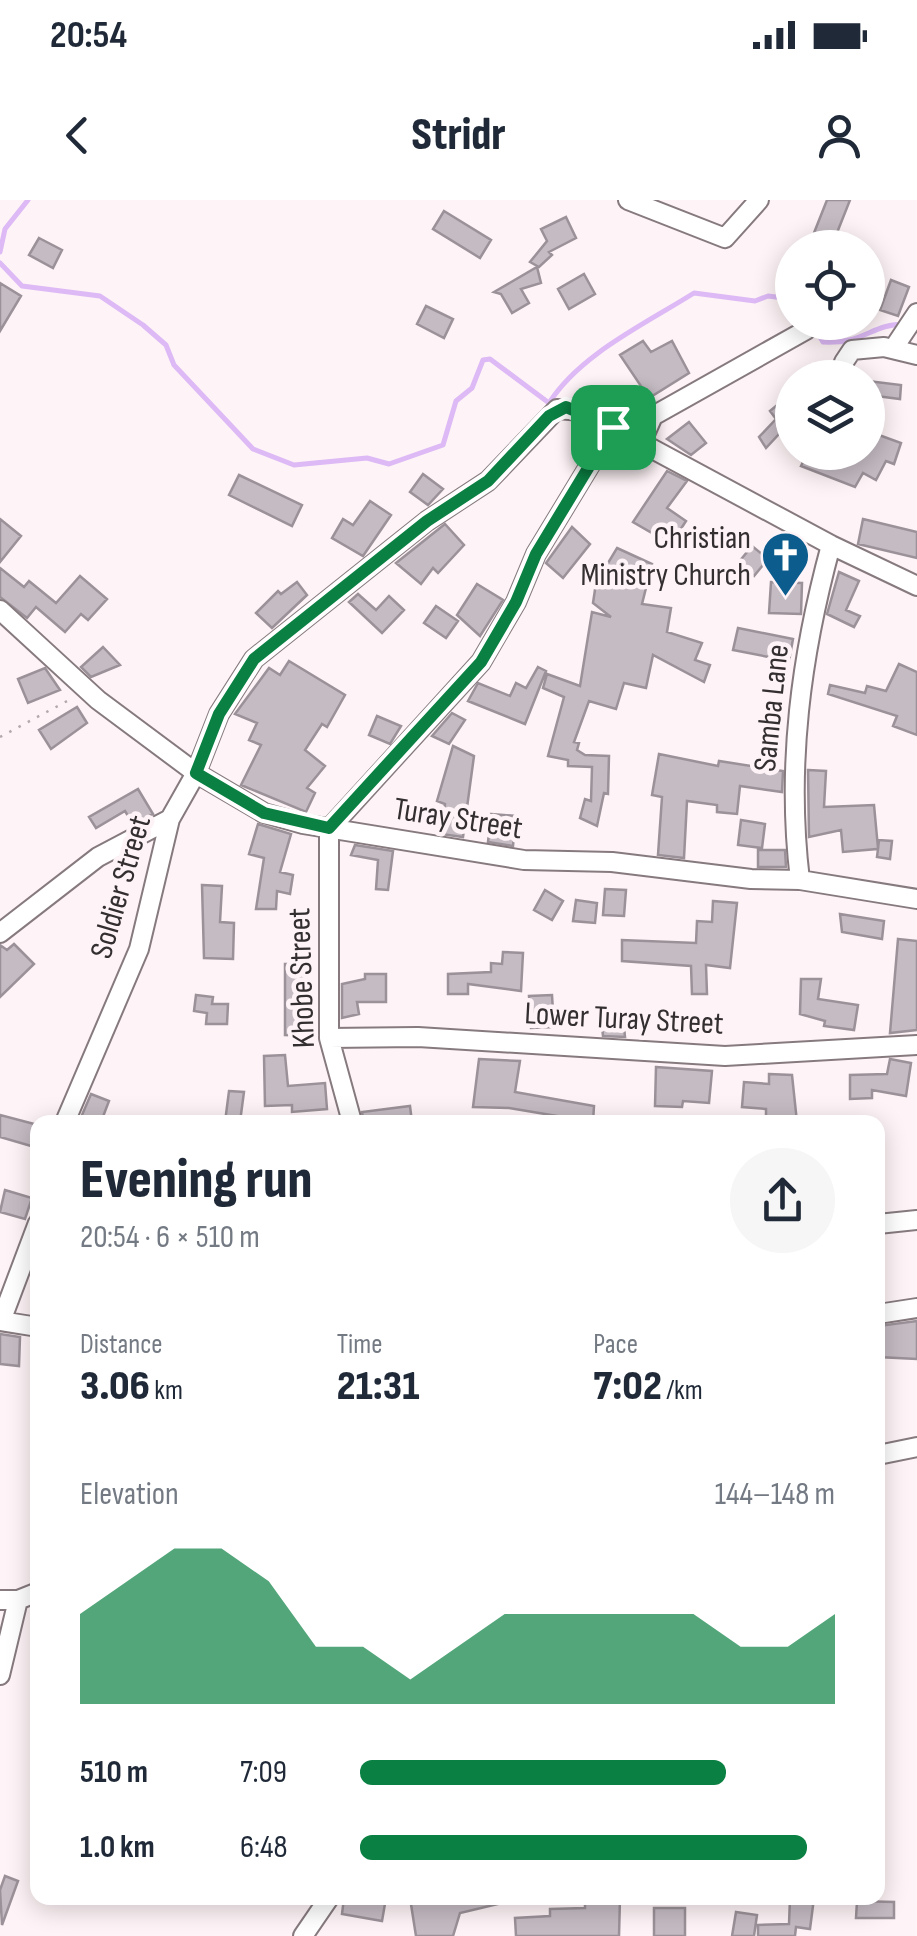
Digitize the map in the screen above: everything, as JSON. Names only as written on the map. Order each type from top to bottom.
[{"type":"street","points":[[628,200],[719,237],[731,236],[759,200]]},
{"type":"street","points":[[894,350],[917,313]]},
{"type":"street","points":[[642,441],[653,416],[788,340]]},
{"type":"street","points":[[845,360],[852,350],[894,350],[917,356]]},
{"type":"street","name":"Soldier Street","points":[[69,1115],[139,949],[170,819],[196,773],[219,714],[254,659],[427,521],[488,481],[549,416],[566,407],[613,427]]},
{"type":"street","points":[[329,828],[481,662],[516,602],[536,554],[613,427],[832,545],[917,586]]},
{"type":"street","name":"Samba Lane","points":[[800,880],[794,825],[795,744],[812,615],[832,545]]},
{"type":"street","name":"Turay Street","points":[[0,610],[88,690],[196,773],[264,813],[329,828],[524,860],[612,862],[751,879],[800,880],[917,900]]},
{"type":"street","points":[[0,934],[98,858],[170,819]]},
{"type":"street","name":"Khobe Street","points":[[329,828],[329,1038],[350,1115]]},
{"type":"street","name":"Lower Turay Street","points":[[329,1038],[418,1037],[725,1056],[917,1045]]},
{"type":"street","points":[[885,1223],[917,1220]]},
{"type":"street","points":[[30,1244],[0,1321],[30,1326]]},
{"type":"street","points":[[885,1313],[917,1308]]},
{"type":"street","points":[[885,1454],[917,1447]]},
{"type":"street","points":[[0,1675],[9,1600]]},
{"type":"street","points":[[303,1936],[324,1905]]},
{"type":"path","points":[[0,737],[88,690]]},
{"type":"building","points":[[827,200],[850,200],[838,230],[815,230]]},
{"type":"building","points":[[444,211],[491,240],[480,258],[433,229]]},
{"type":"building","points":[[566,217],[576,238],[549,252],[552,255],[539,267],[530,262],[547,241],[541,229]]},
{"type":"building","points":[[39,238],[62,250],[53,268],[29,255]]},
{"type":"building","points":[[537,267],[541,283],[521,289],[529,303],[512,313],[501,294],[494,292]]},
{"type":"building","points":[[584,274],[595,294],[569,309],[558,289]]},
{"type":"building","points":[[891,280],[909,287],[898,316],[885,312]]},
{"type":"building","points":[[0,283],[21,296],[0,331]]},
{"type":"building","points":[[426,306],[453,319],[444,338],[417,324]]},
{"type":"building","points":[[643,341],[651,352],[672,341],[689,373],[649,398],[620,355]]},
{"type":"building","points":[[885,383],[901,385],[900,399],[885,397]]},
{"type":"building","points":[[775,420],[775,438],[766,448],[759,437]]},
{"type":"building","points":[[689,422],[706,443],[691,455],[667,439]]},
{"type":"building","points":[[885,437],[901,443],[894,464],[886,461]]},
{"type":"building","points":[[811,470],[881,470],[876,480],[863,473],[855,487]]},
{"type":"building","points":[[667,471],[687,481],[667,508],[686,521],[671,544],[633,522]]},
{"type":"building","points":[[423,474],[443,489],[428,505],[410,492]]},
{"type":"building","points":[[239,475],[302,505],[292,526],[229,495]]},
{"type":"building","points":[[370,501],[391,515],[363,556],[332,538],[343,519],[353,525]]},
{"type":"building","points":[[0,519],[21,536],[0,562]]},
{"type":"building","points":[[863,519],[917,532],[917,558],[858,544]]},
{"type":"building","points":[[445,524],[464,545],[438,573],[433,568],[421,584],[396,563]]},
{"type":"building","points":[[572,527],[590,544],[563,578],[546,563]]},
{"type":"building","points":[[752,546],[768,559],[754,576],[738,563]]},
{"type":"building","points":[[617,548],[652,564],[642,604],[671,608],[667,632],[702,643],[695,660],[710,665],[704,682],[653,655],[646,688],[624,683],[616,709],[589,701],[574,742],[579,743],[577,750],[585,755],[609,756],[608,794],[604,793],[597,826],[580,818],[585,799],[591,801],[592,767],[568,766],[568,760],[548,756],[564,697],[543,688],[547,674],[580,686],[592,612],[611,617],[593,603],[596,583]]},
{"type":"building","points":[[0,568],[24,587],[29,581],[56,603],[80,576],[107,599],[88,620],[81,614],[65,632],[36,607],[27,618],[0,597]]},
{"type":"building","points":[[839,572],[859,581],[846,610],[860,616],[854,627],[827,614]]},
{"type":"building","points":[[297,582],[307,595],[272,628],[256,613],[278,591],[281,594]]},
{"type":"building","name":"Christian Ministry Church","points":[[771,582],[802,583],[801,614],[769,613]]},
{"type":"building","points":[[477,584],[503,600],[480,636],[457,615]]},
{"type":"building","points":[[358,594],[376,610],[389,596],[404,610],[382,633],[349,602]]},
{"type":"building","points":[[436,606],[458,621],[446,638],[424,623]]},
{"type":"building","points":[[738,628],[793,639],[789,661],[733,650]]},
{"type":"building","points":[[103,647],[120,665],[91,677],[81,667]]},
{"type":"building","points":[[289,661],[345,695],[327,727],[322,724],[305,750],[325,766],[307,788],[315,793],[306,812],[241,785],[261,745],[249,740],[257,723],[235,714],[269,668],[280,675]]},
{"type":"building","points":[[899,664],[917,672],[917,735],[893,726],[897,716],[828,694],[830,685],[865,693],[867,686],[886,691]]},
{"type":"building","points":[[538,667],[546,671],[525,724],[468,701],[478,683],[510,696],[516,683],[526,688]]},
{"type":"building","points":[[45,668],[60,690],[28,703],[18,679]]},
{"type":"building","points":[[77,707],[87,723],[51,749],[39,730]]},
{"type":"building","points":[[452,713],[465,720],[449,744],[432,736]]},
{"type":"building","points":[[377,716],[401,726],[390,744],[369,735]]},
{"type":"building","points":[[453,746],[474,756],[463,837],[441,834],[445,804],[437,801]]},
{"type":"building","points":[[659,754],[718,766],[719,761],[783,771],[782,792],[740,786],[737,814],[717,812],[717,805],[687,801],[684,858],[658,855],[662,797],[652,795]]},
{"type":"building","points":[[808,770],[826,771],[824,807],[874,805],[878,848],[879,840],[892,841],[890,859],[877,857],[878,849],[843,852],[841,830],[809,837]]},
{"type":"building","points":[[138,789],[153,814],[133,824],[125,811],[96,828],[89,817]]},
{"type":"building","points":[[491,814],[516,816],[513,846],[488,842]]},
{"type":"building","points":[[741,820],[765,824],[762,848],[738,845]]},
{"type":"building","points":[[258,824],[291,834],[280,872],[293,875],[290,894],[277,891],[276,909],[256,909],[264,858],[249,854]]},
{"type":"building","points":[[355,845],[393,851],[388,890],[376,889],[378,860],[351,855]]},
{"type":"building","points":[[758,850],[785,850],[786,867],[758,867]]},
{"type":"building","points":[[202,885],[222,886],[220,922],[234,923],[233,959],[204,958]]},
{"type":"building","points":[[605,889],[626,890],[624,916],[603,915]]},
{"type":"building","points":[[545,890],[563,901],[552,920],[534,910]]},
{"type":"building","points":[[576,900],[597,903],[595,923],[573,921]]},
{"type":"building","points":[[713,901],[737,903],[730,968],[706,965],[707,994],[692,994],[691,966],[622,961],[622,940],[696,943],[697,921],[712,922]]},
{"type":"building","points":[[840,914],[884,921],[882,939],[842,932]]},
{"type":"building","points":[[898,939],[917,941],[917,1030],[890,1033]]},
{"type":"building","points":[[14,944],[34,964],[0,997],[0,945],[7,950]]},
{"type":"building","points":[[503,952],[523,953],[521,991],[468,984],[468,994],[448,994],[448,974],[491,972],[491,963],[502,964]]},
{"type":"building","points":[[285,964],[306,964],[310,1036],[285,1035]]},
{"type":"building","points":[[365,974],[386,974],[386,1002],[357,1002],[359,1014],[342,1018],[342,984],[365,979]]},
{"type":"building","points":[[801,979],[821,979],[818,999],[858,1005],[854,1030],[824,1026],[825,1021],[800,1014]]},
{"type":"building","points":[[196,995],[213,997],[212,1004],[228,1004],[227,1024],[206,1024],[207,1013],[194,1011]]},
{"type":"building","points":[[552,995],[554,1027],[531,1028],[529,996]]},
{"type":"building","points":[[623,1016],[625,1037],[603,1036],[601,1017]]},
{"type":"building","points":[[285,1055],[288,1086],[325,1083],[327,1109],[292,1112],[292,1105],[265,1106],[264,1056]]},
{"type":"building","points":[[479,1059],[520,1061],[515,1092],[594,1106],[593,1115],[473,1107]]},
{"type":"building","points":[[890,1059],[911,1063],[906,1096],[872,1090],[872,1098],[850,1099],[850,1075],[887,1074]]},
{"type":"building","points":[[656,1067],[712,1071],[709,1103],[683,1101],[682,1107],[655,1106]]},
{"type":"building","points":[[769,1074],[792,1075],[796,1115],[766,1115],[766,1109],[742,1107],[744,1082],[769,1084]]},
{"type":"building","points":[[229,1091],[244,1092],[241,1115],[226,1115]]},
{"type":"building","points":[[91,1094],[109,1101],[104,1115],[82,1115]]},
{"type":"building","points":[[410,1106],[411,1115],[363,1115],[362,1112]]},
{"type":"building","points":[[0,1115],[30,1123],[30,1146],[0,1137]]},
{"type":"building","points":[[5,1190],[30,1197],[25,1219],[0,1212]]},
{"type":"building","points":[[917,1321],[917,1359],[885,1357],[885,1325]]},
{"type":"building","points":[[0,1334],[20,1337],[19,1366],[0,1364]]},
{"type":"building","points":[[5,1876],[18,1881],[2,1925],[0,1890]]},
{"type":"building","points":[[894,1902],[894,1918],[856,1918],[857,1905]]},
{"type":"building","points":[[343,1905],[385,1905],[382,1921],[342,1914]]},
{"type":"building","points":[[411,1905],[494,1905],[460,1913],[453,1936],[416,1936]]},
{"type":"building","points":[[620,1905],[619,1936],[516,1936],[515,1918],[550,1916],[550,1909]]},
{"type":"building","points":[[790,1905],[813,1905],[810,1929],[796,1927],[795,1936],[758,1936],[758,1925],[789,1924]]},
{"type":"building","points":[[654,1908],[685,1908],[685,1936],[654,1936]]},
{"type":"building","points":[[736,1912],[757,1915],[754,1936],[732,1936]]},
{"type":"waterway","points":[[0,252],[5,229],[28,200]]},
{"type":"waterway","points":[[0,263],[22,286],[100,296],[143,325],[166,345],[174,365],[253,449],[294,465],[367,458],[389,464],[443,445],[456,401],[472,388],[483,360],[490,359],[549,403],[562,385],[596,355],[694,293],[755,301],[775,297]]},
{"type":"waterway","points":[[885,327],[906,324]]},
{"type":"waterway","points":[[822,340],[849,340]]},
{"type":"place","name":"Christian Ministry Church","points":[[786,598]]},
{"type":"route","points":[[566,407],[582,411],[613,427],[536,554],[516,602],[481,662],[329,828],[264,813],[196,773],[219,714],[254,659],[306,614],[348,587],[427,521],[488,481],[556,410],[566,407]]}]
